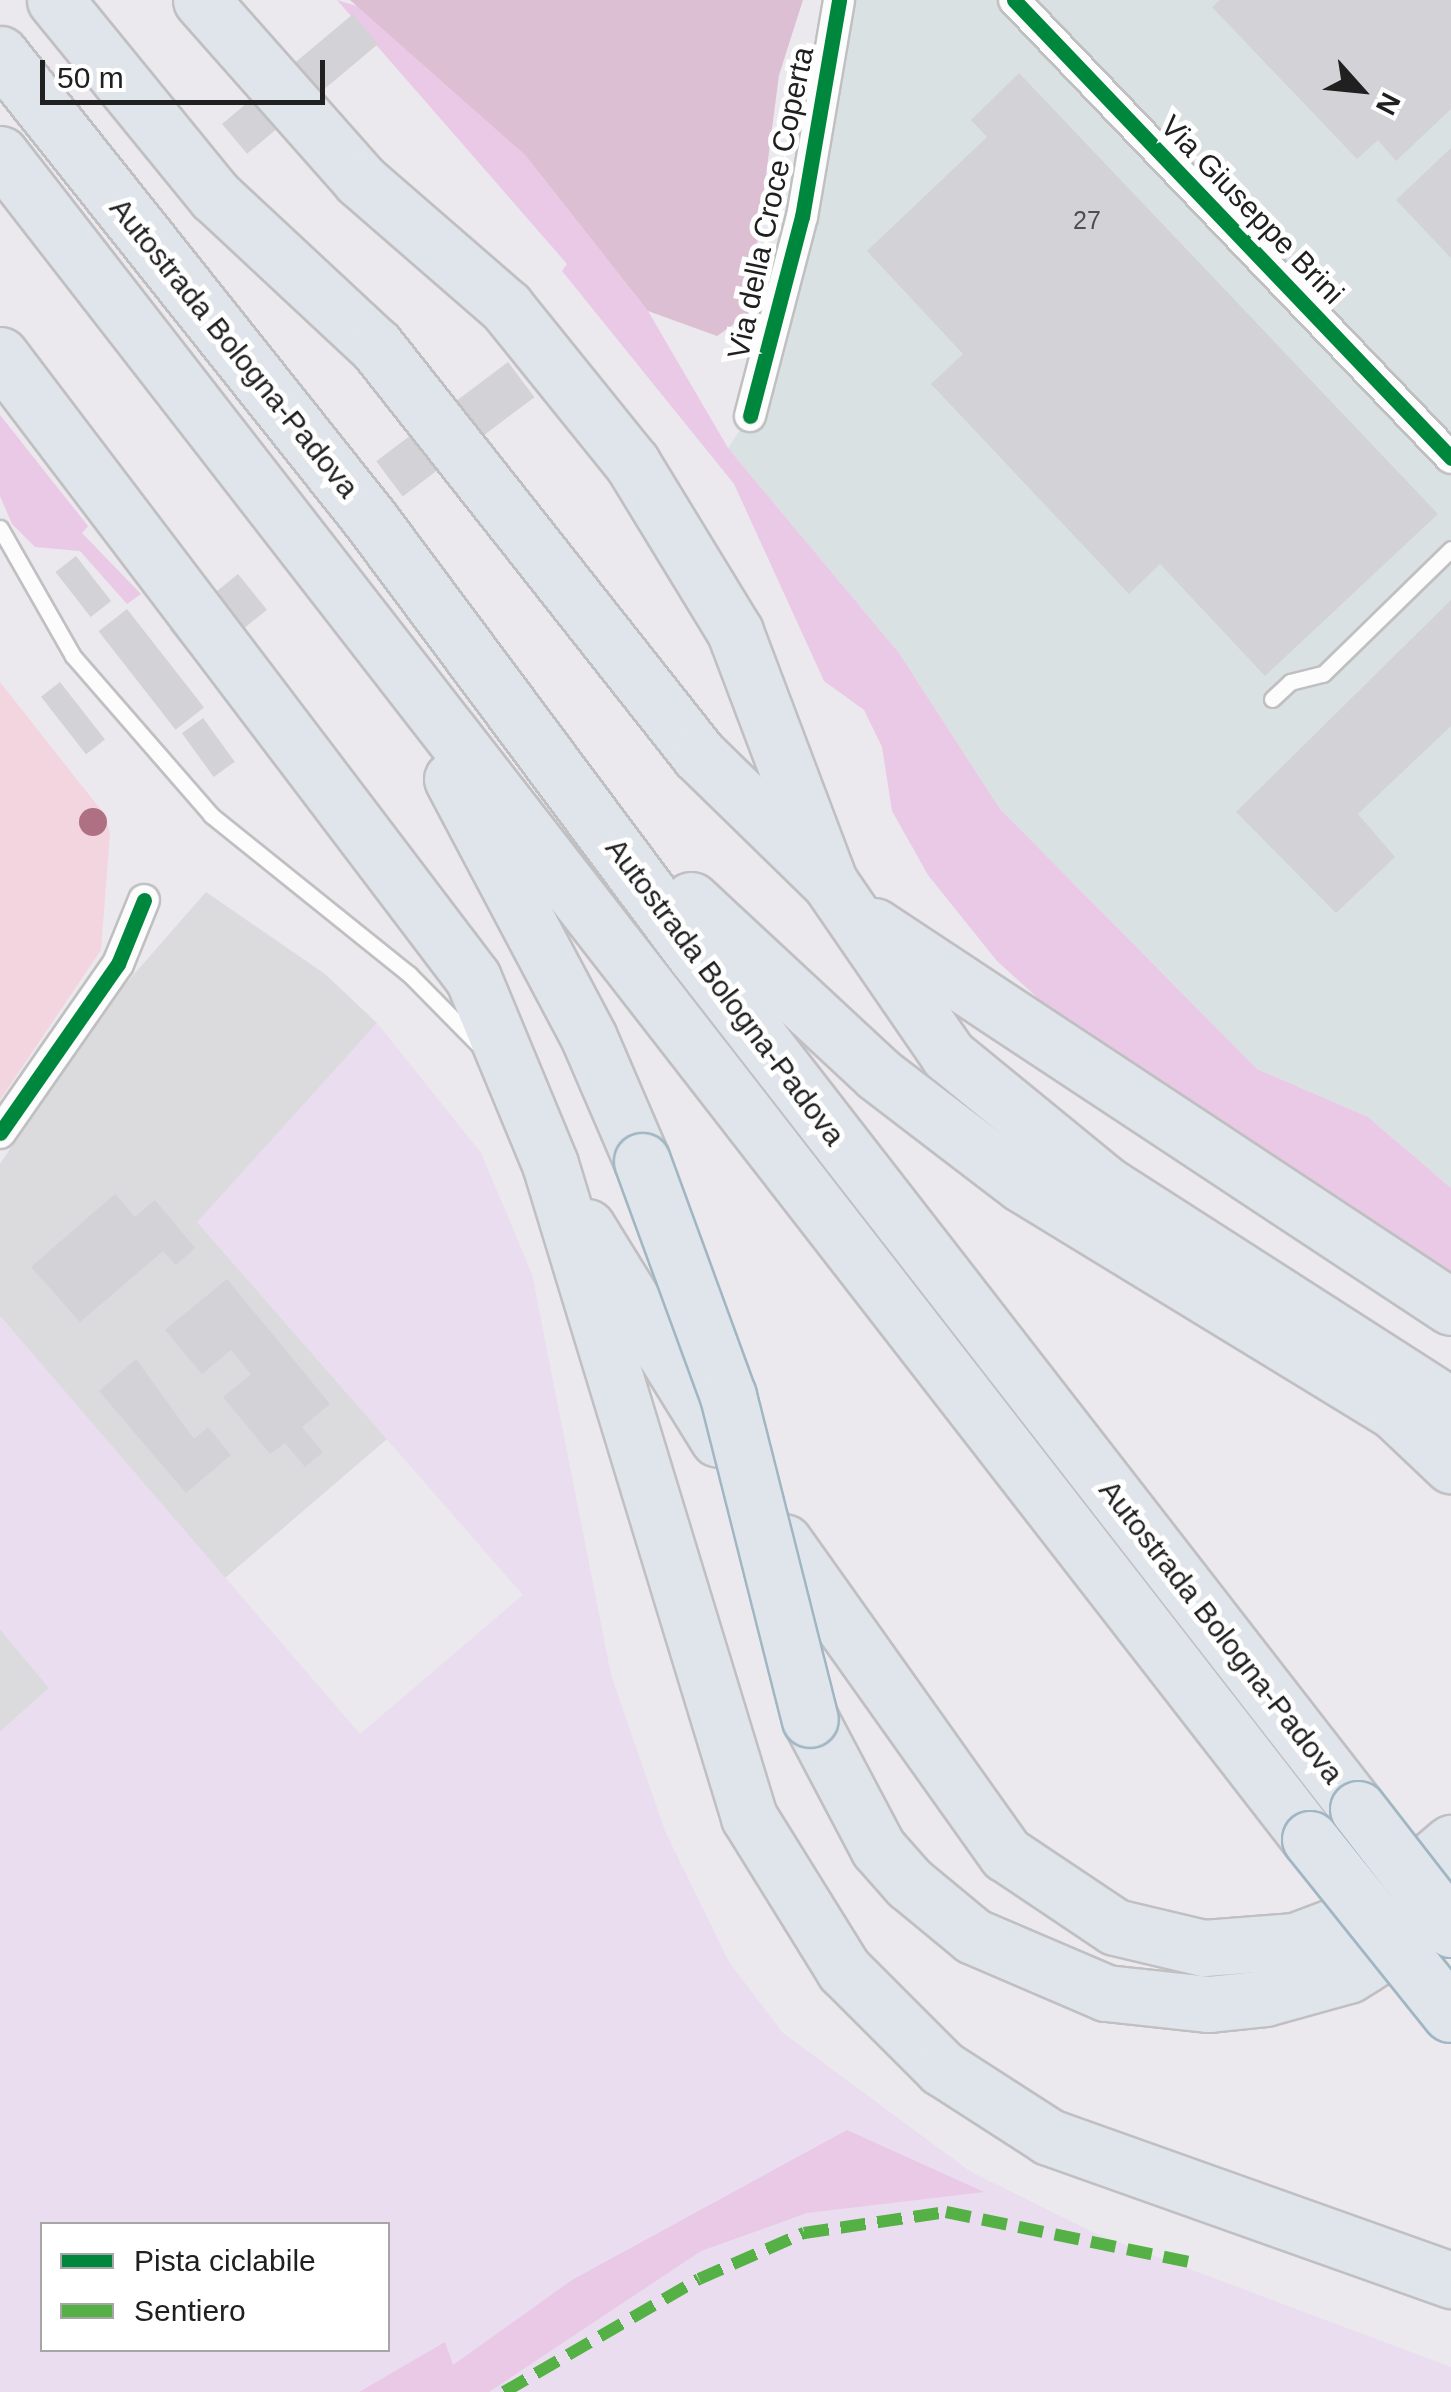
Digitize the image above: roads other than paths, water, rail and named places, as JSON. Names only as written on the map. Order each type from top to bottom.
[{"type":"highway","points":[[56,0],[226,209],[388,360],[699,755],[839,894],[956,985],[1451,1306]]},
{"type":"highway","points":[[202,0],[360,180],[506,307],[632,463],[735,632],[839,894],[919,1018],[1013,1114],[1451,1406]]},
{"type":"highway","name":"Autostrada Bologna-Padova","points":[[0,54],[370,519],[695,956],[1451,1928]]},
{"type":"highway","name":"Autostrada Bologna-Padova","points":[[0,154],[1450,2015]]},
{"type":"highway","points":[[0,355],[473,978],[540,1140],[749,1817],[844,1970],[942,2068],[1049,2137],[1451,2280]]},
{"type":"highway","points":[[370,519],[658,864],[786,995],[1022,1184],[1394,1411],[1451,1465]]},
{"type":"highway","points":[[329,580],[513,890],[642,1161],[728,1396],[810,1719],[868,1832],[909,1882],[973,1936],[1106,1993],[1208,2004],[1311,1988],[1390,1954],[1451,1907]]},
{"type":"highway","points":[[540,1140],[718,1439]]},
{"type":"highway","points":[[784,1542],[1006,1854],[1115,1927],[1204,1948],[1295,1941],[1370,1913],[1451,1844]]},
{"type":"street","name":"Via della Croce Coperta","points":[[750,416],[799,233],[839,0]]},
{"type":"street","name":"Via Giuseppe Brini","points":[[1014,0],[1451,458]]},
{"type":"street","points":[[0,1133],[118,964],[144,900]]},
{"type":"lane","points":[[0,528],[73,656],[147,745],[278,875],[409,974],[486,1052],[540,1140]]},
{"type":"lane","points":[[1272,699],[1290,682],[1324,674],[1451,549]]}]
